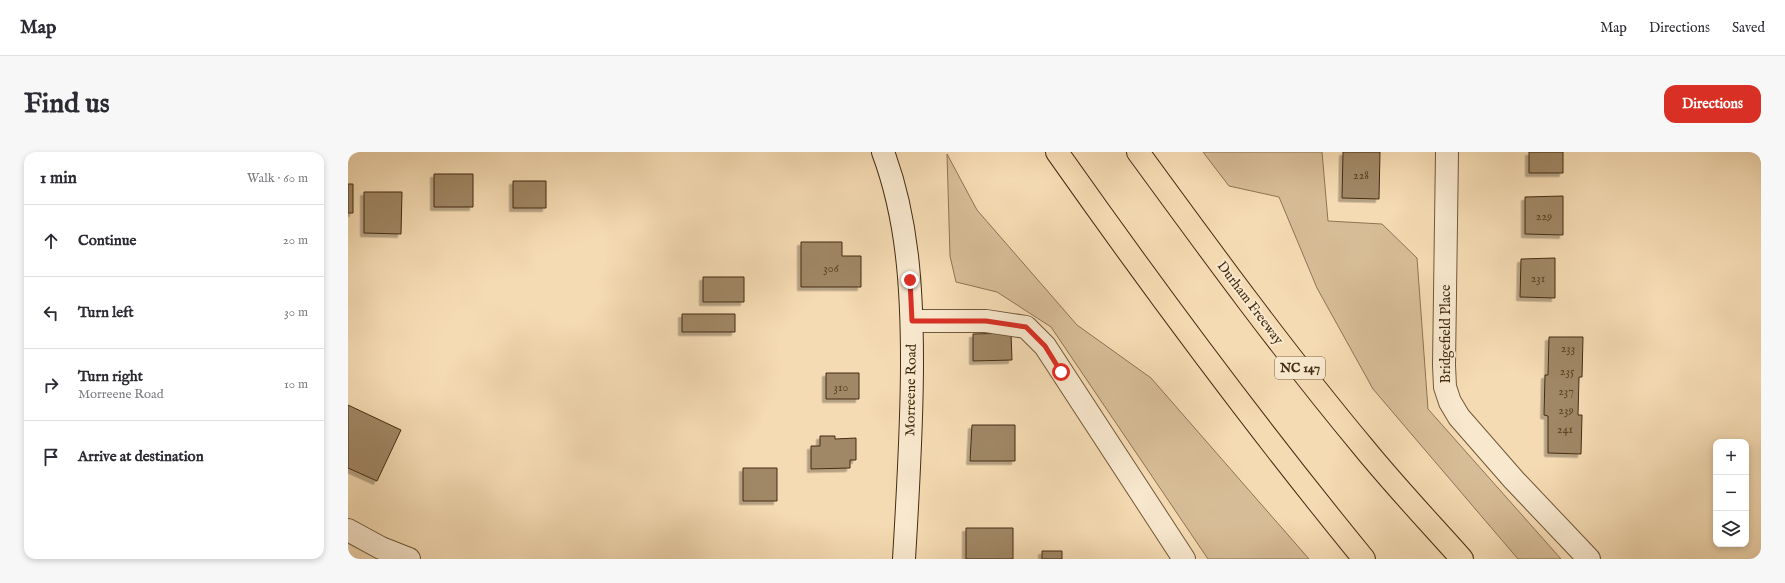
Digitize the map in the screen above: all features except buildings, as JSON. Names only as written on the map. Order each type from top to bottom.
[{"type":"highway","points":[[1057,152],[1140,270],[1230,389],[1364,559]]},
{"type":"highway","name":"Durham Freeway","points":[[1138,152],[1240,291],[1300,368],[1364,448],[1462,559]]},
{"type":"street","name":"Morreene Road","points":[[883,152],[895,190],[907,249],[912,321],[911,438],[904,559]]},
{"type":"street","name":"Bridgefield Place","points":[[1448,152],[1444,365],[1445,388],[1450,402],[1459,417],[1514,480],[1589,559]]},
{"type":"street","points":[[912,321],[986,321],[1026,327],[1045,346],[1184,559]]},
{"type":"street","points":[[348,530],[381,548],[409,559]]},
{"type":"shaded area","points":[[1203,152],[1322,152],[1328,221],[1382,224],[1417,258],[1428,409],[1561,559],[1518,559],[1373,389],[1317,288],[1279,197],[1229,186]]},
{"type":"shaded area","points":[[947,154],[977,210],[1077,325],[1151,378],[1309,559],[1208,559],[1051,327],[997,292],[956,282],[950,256]]},
{"type":"route","points":[[910,280],[912,321],[986,321],[1026,327],[1045,346],[1061,372]]}]
